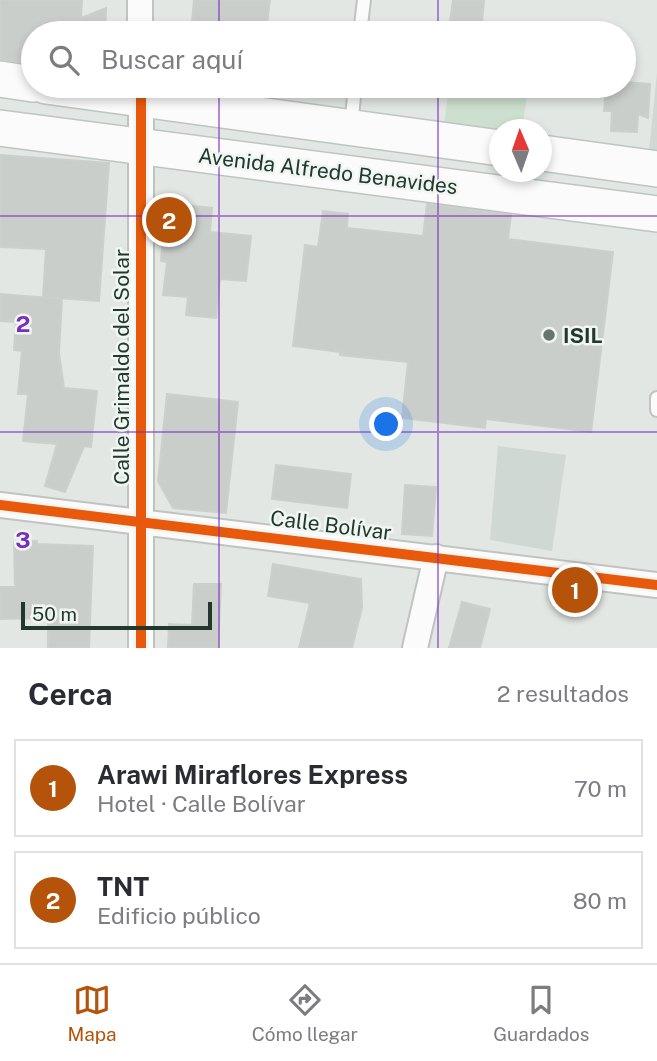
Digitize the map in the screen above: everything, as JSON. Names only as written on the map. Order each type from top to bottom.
[{"type":"main road","points":[[0,79],[21,82]]},
{"type":"main road","points":[[177,98],[489,147]]},
{"type":"main road","name":"Avenida Alfredo Benavides","points":[[0,128],[657,214]]},
{"type":"main road","points":[[552,155],[657,169]]},
{"type":"street","points":[[140,0],[140,21]]},
{"type":"street","name":"Calle Grimaldo del Solar","points":[[141,98],[141,648]]},
{"type":"street","name":"Calle Bolívar","points":[[0,505],[657,585]]},
{"type":"street","points":[[415,648],[436,557]]},
{"type":"lane","points":[[361,21],[364,0]]},
{"type":"lane","points":[[351,127],[354,98]]},
{"type":"lane","points":[[657,398],[657,410]]},
{"type":"shaded area","points":[[657,73],[657,151],[649,150]]},
{"type":"shaded area","points":[[498,446],[566,455],[552,551],[490,540]]},
{"type":"green space","points":[[447,98],[527,98],[523,119],[489,119],[489,132],[444,125]]},
{"type":"building","points":[[0,0],[82,0],[81,18],[106,8],[105,21],[21,21],[21,62],[0,59]]},
{"type":"building","points":[[194,0],[270,0],[267,21],[192,21]]},
{"type":"building","points":[[453,0],[484,0],[482,21],[450,21]]},
{"type":"building","points":[[636,83],[650,84],[648,118],[638,114],[637,132],[611,131],[612,111],[604,111],[605,98],[636,98]]},
{"type":"building","points":[[0,155],[109,163],[99,301],[43,297],[46,249],[0,247]]},
{"type":"building","points":[[166,203],[212,208],[210,232],[251,236],[246,281],[220,279],[216,318],[186,315],[188,297],[163,295],[167,262],[161,261]]},
{"type":"building","points":[[427,204],[511,215],[508,239],[613,252],[591,432],[486,419],[485,428],[402,418],[408,362],[340,355],[340,352],[293,346],[305,245],[318,247],[323,211],[348,214],[347,228],[423,236]]},
{"type":"building","points":[[0,294],[62,299],[59,353],[64,388],[97,391],[91,447],[84,446],[65,492],[45,486],[57,444],[23,441],[28,394],[18,394],[22,351],[14,350],[16,322],[0,321]]},
{"type":"building","points":[[167,394],[238,402],[226,513],[173,508],[158,481]]},
{"type":"building","points":[[276,465],[351,474],[347,508],[272,499]]},
{"type":"building","points":[[405,485],[436,487],[432,536],[402,534]]},
{"type":"building","points":[[37,541],[37,544],[93,546],[89,648],[48,648],[48,618],[0,619],[0,587],[15,587],[14,542]]},
{"type":"building","points":[[273,564],[361,579],[362,608],[352,648],[299,648],[310,603],[268,596]]},
{"type":"building","points":[[194,584],[221,584],[218,648],[168,648],[169,624],[192,625]]},
{"type":"building","points":[[462,602],[490,609],[480,648],[449,648]]},
{"type":"cycle path","points":[[141,98],[141,648]]},
{"type":"cycle path","points":[[0,505],[657,585]]},
{"type":"place","name":"TNT","points":[[169,220]]},
{"type":"place","name":"ISIL","points":[[549,335]]},
{"type":"place","name":"Arawi Miraflores Express","points":[[575,590]]}]
